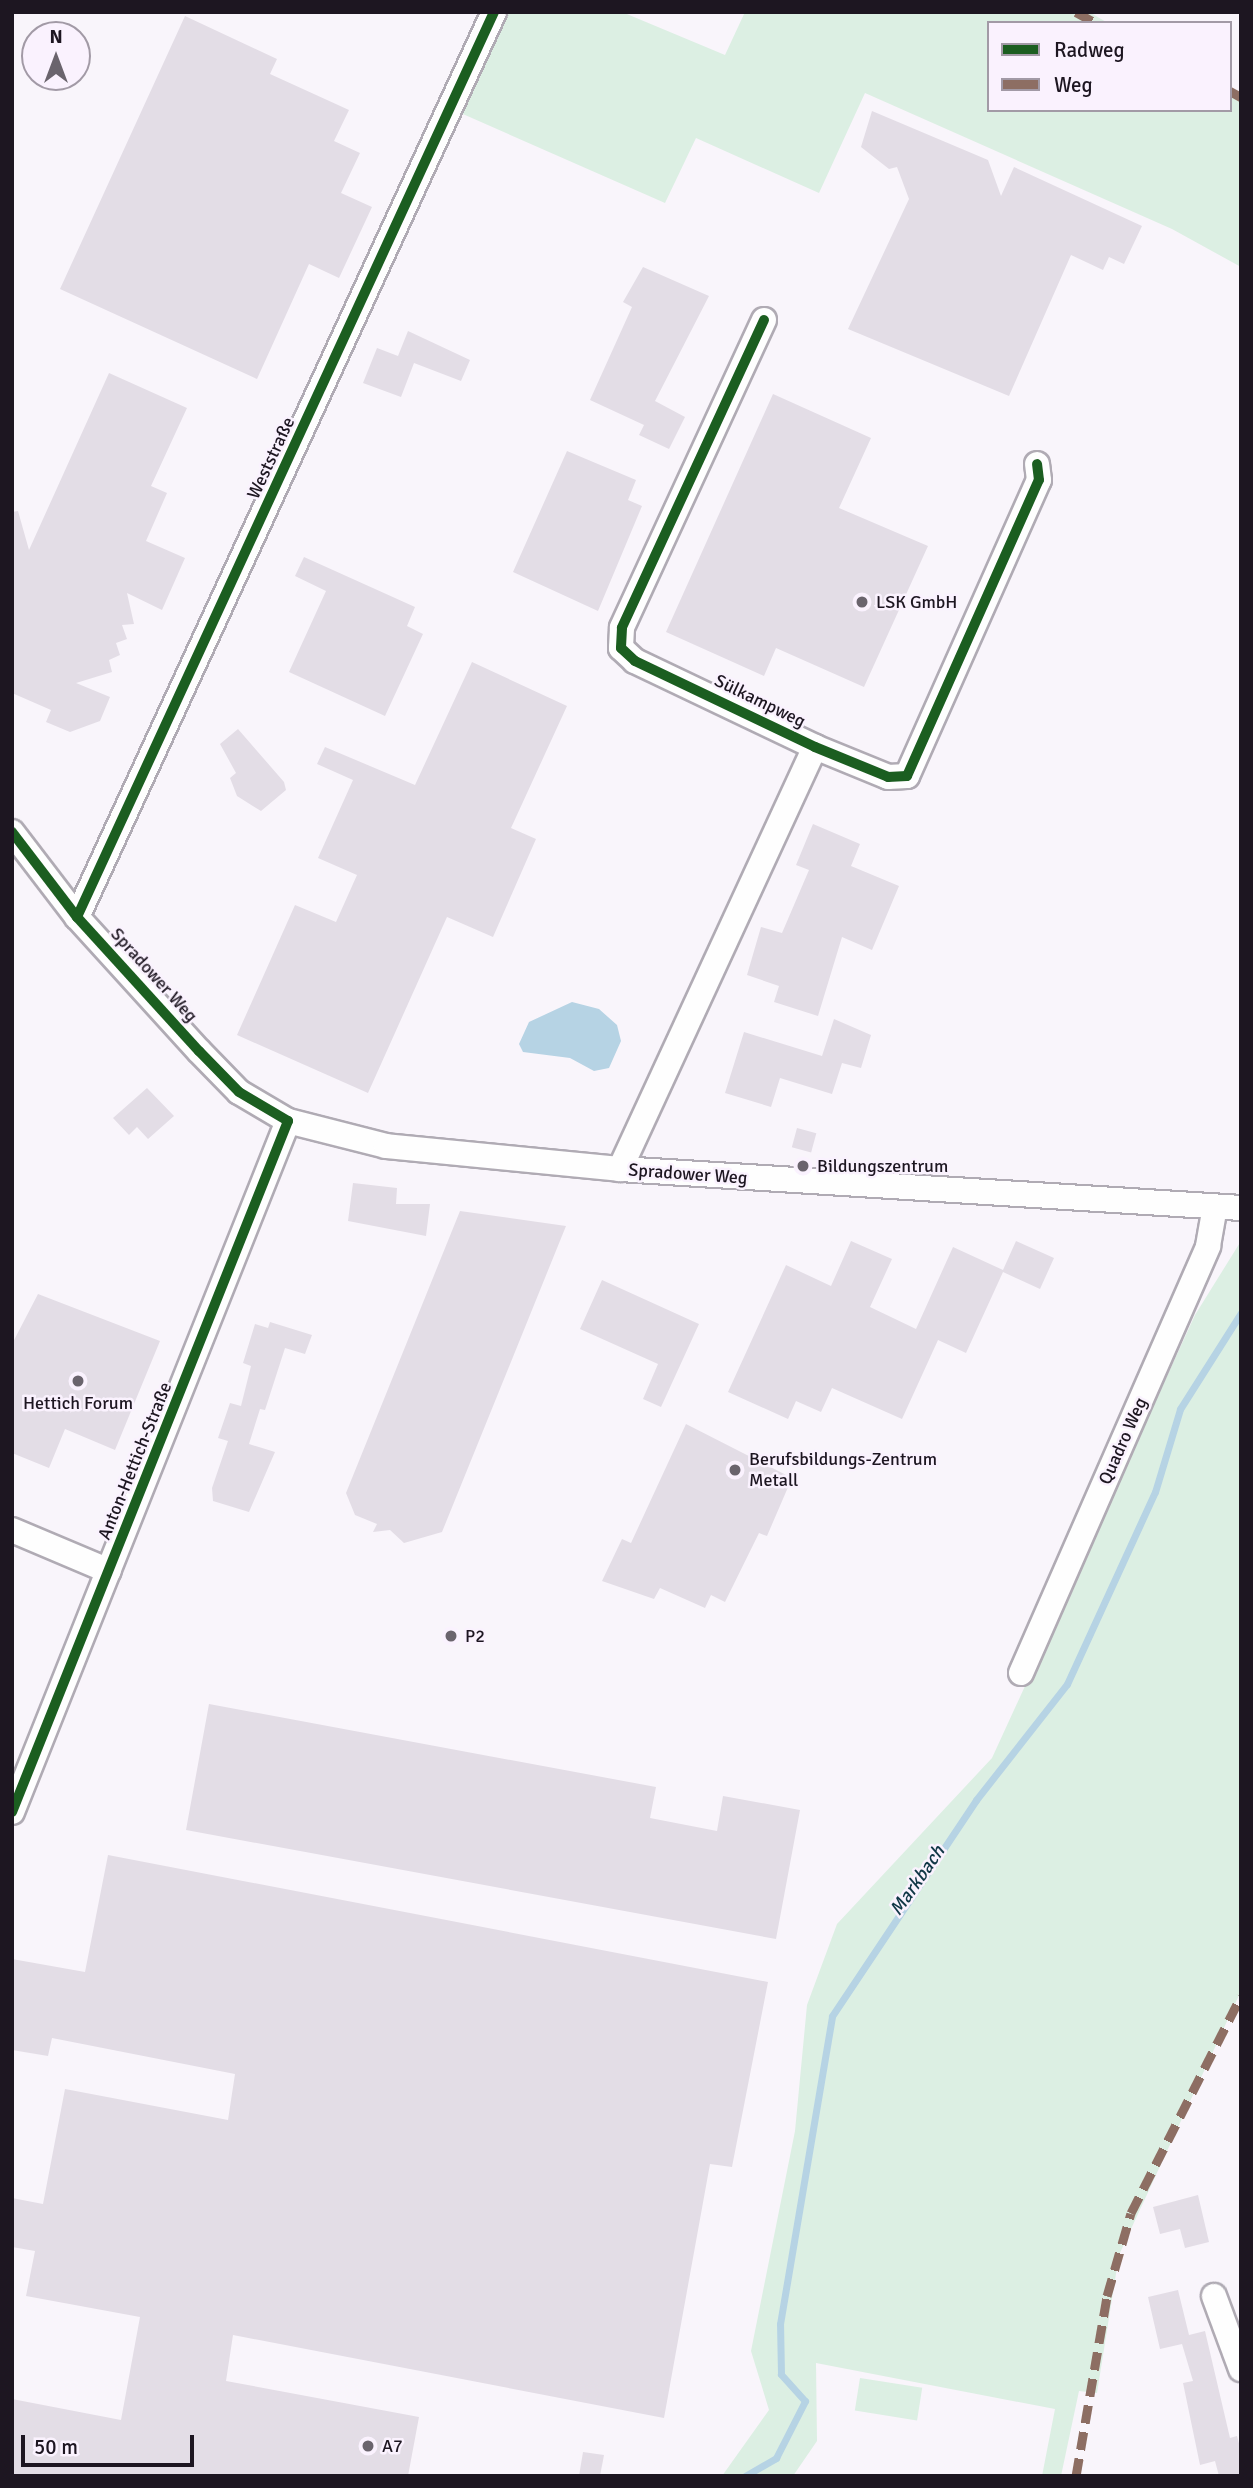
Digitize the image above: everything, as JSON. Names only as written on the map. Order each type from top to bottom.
[{"type":"street","name":"Weststraße","points":[[77,917],[494,12]]},
{"type":"street","name":"Sülkampweg","points":[[764,320],[622,628],[621,648],[635,661],[815,747],[888,777],[907,776],[917,766],[1039,480],[1037,464]]},
{"type":"street","name":"Sülkampweg","points":[[620,1170],[815,747]]},
{"type":"street","name":"Spradower Weg","points":[[12,832],[77,917],[239,1092],[288,1121],[386,1146],[620,1170],[1241,1208]]},
{"type":"street","name":"Anton-Hettich-Straße","points":[[12,1812],[288,1121]]},
{"type":"street","name":"Quadro Weg","points":[[1021,1673],[1208,1246],[1215,1207]]},
{"type":"street","points":[[12,1530],[108,1571]]},
{"type":"street","points":[[1214,2297],[1241,2369]]},
{"type":"green space","points":[[506,12],[622,12],[725,55],[745,12],[1089,12],[1105,21],[987,21],[987,112],[1232,112],[1232,89],[1241,94],[1241,267],[1172,229],[865,93],[819,193],[696,138],[665,203],[456,111]]},
{"type":"green space","points":[[1241,1241],[1241,1991],[1119,2255],[1097,2393],[1079,2391],[1061,2476],[1042,2476],[1055,2409],[816,2363],[817,2441],[793,2476],[722,2476],[769,2410],[751,2351],[795,2131],[807,2005],[837,1924],[992,1758],[1195,1315]]},
{"type":"green space","points":[[860,2378],[922,2388],[917,2420],[855,2411]]},
{"type":"water","points":[[572,1002],[599,1009],[617,1025],[621,1041],[609,1068],[594,1071],[570,1058],[523,1052],[519,1044],[529,1022]]},
{"type":"building","points":[[185,16],[277,59],[270,74],[349,110],[334,141],[360,153],[341,193],[372,207],[339,278],[309,264],[257,379],[60,289]]},
{"type":"building","points":[[872,111],[988,160],[1001,196],[1014,167],[1142,226],[1124,264],[1109,257],[1103,270],[1071,255],[1009,396],[848,329],[909,199],[897,167],[889,169],[861,147]]},
{"type":"building","points":[[643,267],[709,296],[655,401],[685,417],[669,449],[639,435],[644,425],[590,400],[632,307],[623,302]]},
{"type":"building","points":[[408,331],[470,360],[461,381],[414,363],[401,397],[363,383],[377,348],[398,356]]},
{"type":"building","points":[[109,373],[187,408],[151,486],[167,493],[146,541],[185,558],[162,610],[127,593],[134,624],[122,625],[127,639],[116,643],[120,655],[109,660],[112,672],[76,683],[110,697],[100,721],[70,732],[46,722],[51,710],[12,693],[12,512],[18,511],[29,550]]},
{"type":"building","points":[[773,394],[871,438],[839,508],[928,546],[864,687],[776,648],[764,676],[666,632]]},
{"type":"building","points":[[567,451],[636,480],[628,500],[642,506],[598,611],[513,572]]},
{"type":"building","points":[[304,557],[415,607],[407,626],[423,634],[385,716],[289,672],[326,591],[295,576]]},
{"type":"building","points":[[472,662],[567,706],[511,828],[536,839],[493,937],[447,917],[368,1093],[237,1035],[295,905],[336,922],[357,875],[318,858],[353,780],[317,764],[325,747],[415,785]]},
{"type":"building","points":[[238,729],[284,782],[286,790],[261,811],[237,796],[230,778],[236,773],[220,744]]},
{"type":"building","points":[[813,824],[860,844],[851,866],[899,886],[872,950],[842,937],[818,1016],[774,1002],[779,986],[747,975],[761,927],[782,933],[809,870],[796,865]]},
{"type":"building","points":[[834,1019],[871,1035],[861,1068],[842,1063],[832,1094],[780,1078],[771,1107],[725,1093],[744,1032],[822,1056]]},
{"type":"building","points":[[147,1088],[174,1116],[148,1139],[137,1127],[129,1135],[113,1118]]},
{"type":"building","points":[[797,1128],[816,1133],[811,1152],[792,1147]]},
{"type":"building","points":[[353,1183],[397,1188],[396,1204],[430,1204],[426,1236],[348,1221]]},
{"type":"building","points":[[460,1211],[566,1226],[442,1532],[404,1543],[390,1530],[373,1532],[377,1524],[355,1515],[346,1493]]},
{"type":"building","points":[[851,1241],[892,1259],[870,1307],[916,1329],[953,1247],[1003,1270],[1016,1241],[1054,1258],[1040,1289],[1003,1272],[966,1353],[938,1340],[902,1419],[832,1388],[821,1412],[796,1401],[788,1419],[728,1392],[786,1265],[831,1286]]},
{"type":"building","points":[[602,1280],[699,1324],[661,1407],[643,1399],[658,1364],[580,1329]]},
{"type":"building","name":"Hettich Forum","points":[[38,1294],[160,1341],[115,1450],[65,1429],[49,1468],[12,1453],[12,1344]]},
{"type":"building","points":[[270,1322],[312,1335],[305,1354],[285,1348],[265,1410],[260,1409],[249,1444],[275,1452],[249,1512],[213,1501],[212,1488],[228,1441],[218,1438],[230,1403],[241,1406],[251,1366],[243,1363],[255,1324],[268,1328]]},
{"type":"building","points":[[686,1424],[792,1478],[767,1536],[759,1533],[725,1602],[711,1595],[705,1608],[660,1588],[654,1599],[602,1581],[622,1539],[631,1543]]},
{"type":"building","points":[[209,1704],[656,1787],[650,1818],[717,1831],[723,1796],[800,1810],[776,1939],[186,1830]]},
{"type":"building","points":[[108,1855],[768,1982],[732,2167],[710,2164],[664,2418],[233,2335],[226,2381],[419,2417],[408,2476],[12,2476],[12,2399],[121,2420],[140,2317],[26,2296],[35,2251],[12,2247],[12,2198],[43,2204],[65,2089],[228,2120],[235,2074],[52,2038],[48,2056],[12,2050],[12,1959],[85,1972]]},
{"type":"building","points":[[1198,2195],[1209,2242],[1185,2248],[1180,2229],[1160,2234],[1153,2207]]},
{"type":"building","points":[[1178,2290],[1189,2335],[1205,2331],[1230,2438],[1237,2436],[1241,2451],[1241,2476],[1219,2476],[1215,2461],[1200,2465],[1183,2383],[1193,2381],[1182,2344],[1160,2349],[1148,2297]]},
{"type":"building","points":[[583,2452],[604,2455],[600,2476],[579,2476]]},
{"type":"waterway","name":"Markbach","points":[[745,2476],[776,2458],[805,2401],[781,2374],[780,2324],[832,2016],[976,1800],[1067,1684],[1155,1492],[1180,1409],[1241,1313]]},
{"type":"marked path","points":[[1076,12],[1092,21]]},
{"type":"marked path","points":[[1232,92],[1241,97]]},
{"type":"marked path","points":[[1076,2476],[1107,2296],[1131,2213],[1241,1996]]},
{"type":"cycle path","points":[[77,917],[494,12]]},
{"type":"cycle path","points":[[764,320],[622,628],[621,648],[635,661],[815,747],[888,777],[907,776],[1039,480],[1037,464]]},
{"type":"cycle path","points":[[12,832],[77,917],[199,1051],[239,1092],[288,1121],[12,1812]]},
{"type":"place","name":"LSK GmbH","points":[[862,602]]},
{"type":"place","name":"Bildungszentrum","points":[[803,1166]]},
{"type":"place","name":"Hettich Forum","points":[[78,1381]]},
{"type":"place","name":"Berufsbildungs-Zentrum Metall","points":[[735,1470]]},
{"type":"place","name":"P2","points":[[451,1636]]},
{"type":"place","name":"A7","points":[[368,2446]]}]
